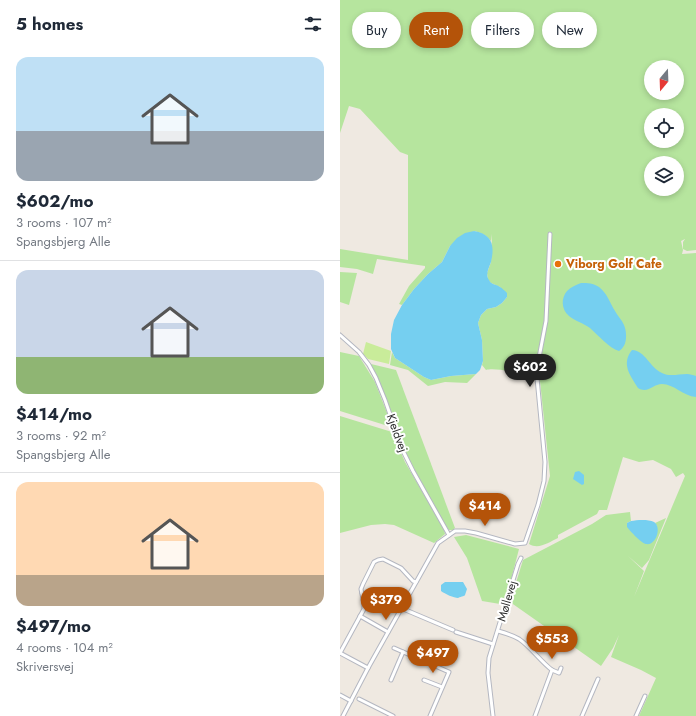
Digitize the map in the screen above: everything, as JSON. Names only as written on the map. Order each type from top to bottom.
[{"type":"street","points":[[343,716],[438,543],[455,531],[465,531],[515,544],[525,543],[538,505],[544,481],[545,462],[537,368],[546,321],[550,234]]},
{"type":"street","name":"Kjeldvej","points":[[340,335],[359,352],[369,365],[385,400],[402,449],[449,535]]},
{"type":"street","name":"Møllevej","points":[[493,716],[488,673],[489,658],[521,558]]},
{"type":"street","points":[[368,668],[340,653],[364,609],[361,589],[374,562],[383,559],[401,568],[413,581],[416,582]]},
{"type":"street","points":[[362,593],[382,604]]},
{"type":"street","points":[[401,608],[455,631],[493,644]]},
{"type":"street","points":[[360,616],[388,632]]},
{"type":"street","points":[[498,631],[512,635],[520,640],[552,670],[559,673],[561,668]]},
{"type":"street","points":[[394,648],[449,672],[430,716]]},
{"type":"street","points":[[391,680],[403,652]]},
{"type":"street","points":[[535,716],[552,670]]},
{"type":"street","points":[[582,716],[598,679]]},
{"type":"street","points":[[424,680],[442,687]]},
{"type":"street","points":[[340,694],[351,701]]},
{"type":"street","points":[[636,716],[645,696]]},
{"type":"street","points":[[359,699],[393,716]]},
{"type":"green space","points":[[340,0],[696,0],[696,250],[687,251],[683,249],[683,242],[685,239],[681,241],[683,250],[682,254],[696,253],[696,716],[639,716],[656,678],[611,657],[619,635],[613,648],[601,666],[510,602],[523,560],[592,524],[606,515],[630,512],[631,521],[627,523],[657,526],[655,523],[666,518],[649,560],[642,568],[628,556],[644,571],[634,597],[685,476],[683,473],[676,477],[671,469],[653,460],[639,462],[623,457],[607,510],[599,510],[597,514],[558,535],[558,538],[548,543],[540,546],[533,546],[529,544],[550,476],[540,381],[529,376],[513,372],[491,369],[486,370],[482,365],[482,340],[478,323],[481,315],[487,309],[496,307],[507,297],[500,287],[488,280],[487,273],[491,262],[492,234],[491,241],[484,234],[474,231],[450,246],[442,262],[414,289],[402,305],[399,304],[409,286],[425,268],[425,266],[377,259],[373,274],[357,269],[340,267],[340,249],[408,260],[408,155],[400,152],[360,109],[349,106],[340,133]]},
{"type":"green space","points":[[340,272],[357,273],[349,305],[340,302]]},
{"type":"green space","points":[[366,342],[391,351],[389,364],[368,359],[363,354]]},
{"type":"green space","points":[[340,352],[359,356],[375,382],[391,423],[388,426],[340,411]]},
{"type":"green space","points":[[392,352],[395,358],[431,380],[451,376],[476,374],[467,383],[445,382],[428,386],[408,370],[390,365]]},
{"type":"green space","points":[[371,364],[396,370],[455,528],[453,530],[449,530],[445,525],[411,465]]},
{"type":"green space","points":[[340,416],[392,432],[405,462],[444,529],[445,534],[434,543],[394,525],[385,524],[371,525],[340,533]]},
{"type":"green space","points":[[466,535],[519,549],[505,603],[500,604],[482,601],[467,558],[454,537]]},
{"type":"water","points":[[474,231],[480,232],[491,241],[493,250],[487,276],[491,283],[501,287],[507,293],[507,297],[496,307],[487,309],[481,315],[478,323],[482,340],[483,361],[480,370],[476,374],[451,376],[431,380],[395,358],[391,349],[391,334],[394,320],[402,305],[414,289],[442,262],[450,246],[457,238],[465,233]]},
{"type":"water","points":[[581,283],[593,284],[602,289],[623,323],[626,331],[626,339],[624,346],[619,351],[608,344],[590,328],[569,316],[564,310],[563,300],[565,294],[570,288]]},
{"type":"water","points":[[632,350],[641,353],[662,373],[668,375],[688,374],[696,376],[696,397],[687,395],[675,388],[662,384],[645,390],[638,388],[627,365],[627,360]]},
{"type":"water","points":[[579,471],[584,475],[584,484],[582,485],[573,479],[575,472]]},
{"type":"water","points":[[646,520],[654,522],[658,528],[658,532],[653,542],[646,544],[636,537],[627,527],[627,523],[631,521]]},
{"type":"water","points":[[445,582],[463,582],[467,589],[465,595],[456,598],[441,591],[441,585]]},
{"type":"place","name":"Viborg Golf Cafe","points":[[558,264]]}]
